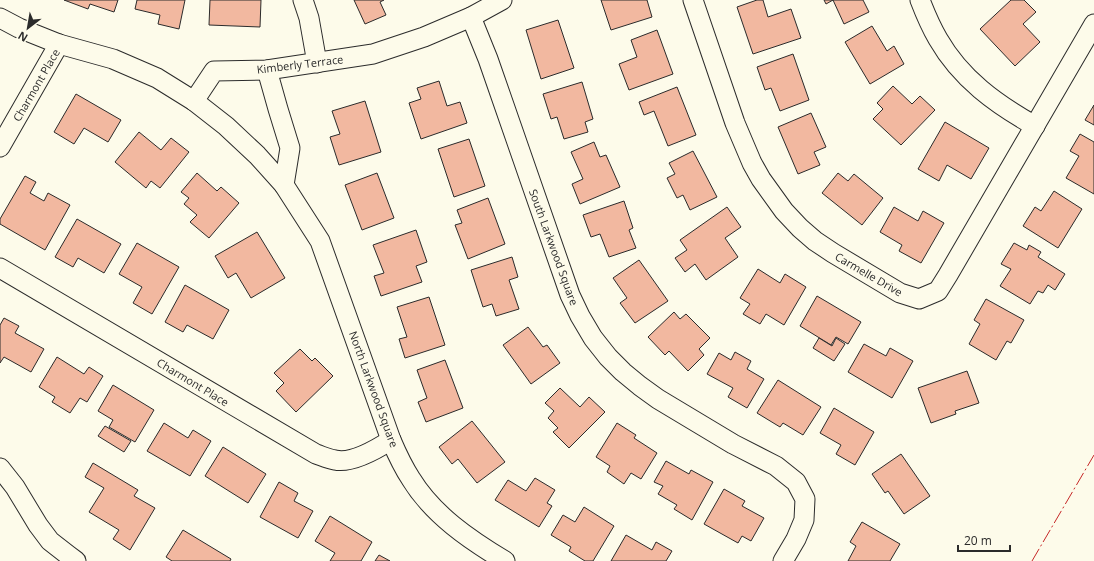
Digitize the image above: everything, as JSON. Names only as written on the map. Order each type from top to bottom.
[{"type":"street","points":[[303,0],[309,18],[317,63]]},
{"type":"street","name":"Kimberly Terrace","points":[[194,101],[214,71],[267,70],[373,54],[424,37],[471,17],[502,0]]},
{"type":"street","name":"Carmelle Drive","points":[[693,0],[735,123],[752,163],[761,179],[784,211],[800,228],[833,254],[900,293],[919,299],[938,291],[1094,24]]},
{"type":"street","points":[[920,0],[938,40],[967,78],[999,104],[1035,126]]},
{"type":"street","name":"South Larkwood Square","points":[[471,17],[488,60],[570,295],[580,316],[593,338],[608,356],[623,372],[640,386],[658,399],[726,440],[776,466],[796,482],[805,499],[804,520],[796,539],[783,561]]},
{"type":"street","points":[[0,18],[19,28],[59,44],[113,58],[157,78],[194,101]]},
{"type":"street","name":"Charmont Place","points":[[0,147],[59,44]]},
{"type":"street","points":[[267,70],[290,148],[284,185]]},
{"type":"street","name":"North Larkwood Square","points":[[194,101],[226,126],[284,185],[320,241],[391,440],[411,480],[423,496],[451,524],[483,547],[506,561]]},
{"type":"street","name":"Charmont Place","points":[[0,268],[316,454],[336,461],[354,459],[373,451],[391,440]]},
{"type":"street","points":[[0,468],[15,487],[38,525],[50,540],[76,561]]},
{"type":"building","points":[[64,0],[118,0],[114,12],[90,4],[88,9]]},
{"type":"building","points":[[137,0],[185,0],[179,29],[158,24],[160,15],[135,9]]},
{"type":"building","points":[[210,0],[261,0],[260,27],[209,25]]},
{"type":"building","points":[[354,0],[384,0],[380,2],[386,15],[365,24]]},
{"type":"building","points":[[601,0],[647,0],[652,17],[611,30]]},
{"type":"building","points":[[757,0],[763,0],[768,17],[791,9],[801,38],[753,54],[737,7]]},
{"type":"building","points":[[824,0],[833,0],[826,4]]},
{"type":"building","points":[[833,0],[863,0],[869,12],[844,24]]},
{"type":"building","points":[[1011,0],[1024,0],[1036,12],[1023,24],[1040,42],[1015,66],[980,29]]},
{"type":"building","points":[[558,20],[574,68],[541,79],[526,30]]},
{"type":"building","points":[[872,26],[887,51],[894,46],[904,64],[870,84],[845,42]]},
{"type":"building","points":[[657,30],[673,74],[629,90],[619,64],[637,57],[631,40]]},
{"type":"building","points":[[793,54],[809,100],[780,111],[771,88],[765,90],[757,67]]},
{"type":"building","points":[[439,81],[447,106],[460,102],[467,123],[421,139],[409,103],[421,99],[417,88]]},
{"type":"building","points":[[582,82],[593,119],[585,122],[588,132],[564,139],[557,117],[551,119],[543,94]]},
{"type":"building","points":[[893,86],[912,104],[920,96],[935,110],[901,145],[873,119],[883,109],[877,103]]},
{"type":"building","points":[[677,87],[696,135],[668,146],[654,111],[644,115],[639,102]]},
{"type":"building","points":[[76,94],[121,120],[108,142],[84,128],[74,144],[54,132]]},
{"type":"building","points":[[365,101],[381,152],[339,165],[330,137],[340,134],[332,111]]},
{"type":"building","points":[[1094,105],[1094,125],[1085,120]]},
{"type":"building","points":[[811,113],[826,147],[814,152],[820,165],[798,174],[778,127]]},
{"type":"building","points":[[945,122],[989,148],[971,179],[947,165],[939,181],[918,169]]},
{"type":"building","points":[[139,132],[161,150],[171,138],[189,152],[160,188],[151,181],[146,188],[115,162]]},
{"type":"building","points":[[1080,134],[1094,142],[1094,194],[1066,178],[1079,156],[1070,151]]},
{"type":"building","points":[[469,139],[485,186],[454,197],[438,149]]},
{"type":"building","points":[[594,142],[600,157],[606,155],[620,187],[580,204],[572,184],[583,179],[571,152]]},
{"type":"building","points":[[693,151],[717,197],[690,210],[683,195],[677,198],[667,178],[675,174],[669,163]]},
{"type":"building","points":[[197,173],[217,191],[221,187],[239,203],[209,238],[190,222],[197,215],[184,204],[189,198],[181,192]]},
{"type":"building","points":[[377,173],[394,218],[362,230],[345,185]]},
{"type":"building","points":[[838,173],[848,181],[854,174],[883,198],[862,225],[822,193]]},
{"type":"building","points":[[25,176],[36,182],[30,193],[44,201],[48,193],[70,205],[45,250],[0,224],[0,219]]},
{"type":"building","points":[[1054,191],[1082,209],[1058,248],[1023,226],[1035,207],[1041,211]]},
{"type":"building","points":[[488,198],[505,244],[468,259],[455,225],[462,223],[457,210]]},
{"type":"building","points":[[624,201],[633,228],[629,230],[636,248],[609,257],[600,234],[591,237],[583,215]]},
{"type":"building","points":[[727,207],[741,227],[725,238],[738,257],[706,280],[695,264],[685,272],[675,258],[687,250],[680,240]]},
{"type":"building","points":[[894,207],[918,221],[923,211],[944,223],[921,263],[899,251],[902,245],[880,232]]},
{"type":"building","points":[[77,219],[121,244],[104,273],[78,258],[73,267],[55,257]]},
{"type":"building","points":[[416,230],[427,262],[416,266],[422,282],[381,296],[374,276],[384,273],[373,245]]},
{"type":"building","points":[[257,232],[285,278],[251,298],[236,273],[228,278],[215,256]]},
{"type":"building","points":[[137,243],[179,267],[152,314],[133,303],[142,287],[119,274]]},
{"type":"building","points":[[1014,243],[1027,250],[1029,245],[1041,252],[1038,257],[1065,274],[1055,290],[1048,285],[1043,293],[1038,291],[1030,304],[1000,286],[1011,269],[1001,264]]},
{"type":"building","points":[[512,257],[518,277],[509,280],[519,309],[496,316],[492,304],[483,307],[471,270]]},
{"type":"building","points":[[639,260],[668,301],[635,323],[620,303],[627,298],[613,278]]},
{"type":"building","points":[[758,269],[780,283],[785,274],[806,287],[784,325],[766,314],[760,324],[743,314],[750,304],[740,298]]},
{"type":"building","points":[[185,285],[229,310],[213,339],[187,325],[183,332],[165,322]]},
{"type":"building","points":[[817,296],[861,322],[848,344],[836,337],[831,345],[800,326]]},
{"type":"building","points":[[429,297],[445,345],[405,358],[399,339],[407,337],[397,307]]},
{"type":"building","points":[[986,299],[1024,320],[1011,343],[1007,341],[996,360],[969,344],[980,324],[974,320]]},
{"type":"building","points":[[674,312],[680,319],[686,314],[710,338],[699,349],[704,355],[688,371],[669,351],[665,355],[648,337]]},
{"type":"building","points":[[4,318],[19,326],[15,333],[44,349],[31,372],[4,357],[0,363],[0,325]]},
{"type":"building","points":[[528,327],[543,347],[547,345],[560,363],[531,384],[503,345]]},
{"type":"building","points":[[819,338],[832,346],[836,338],[845,344],[834,361],[813,348]]},
{"type":"building","points":[[864,344],[886,356],[890,348],[913,361],[892,398],[848,372]]},
{"type":"building","points":[[300,349],[312,361],[315,358],[333,376],[296,412],[276,391],[284,383],[274,373]]},
{"type":"building","points":[[735,352],[751,361],[747,369],[764,379],[747,408],[728,397],[733,388],[707,374],[719,353],[731,360]]},
{"type":"building","points":[[57,357],[84,374],[89,367],[103,376],[87,402],[80,398],[70,413],[52,402],[55,397],[39,387]]},
{"type":"building","points":[[445,360],[463,408],[426,422],[418,402],[427,398],[417,370]]},
{"type":"building","points":[[967,371],[979,403],[955,411],[956,414],[931,423],[918,388]]},
{"type":"building","points":[[778,380],[821,407],[803,435],[783,423],[780,427],[757,413]]},
{"type":"building","points":[[113,385],[154,410],[135,442],[109,427],[113,420],[98,411]]},
{"type":"building","points":[[560,388],[580,407],[589,397],[605,412],[569,448],[553,432],[558,428],[548,418],[554,411],[545,403]]},
{"type":"building","points":[[834,408],[874,432],[855,465],[836,454],[841,445],[820,433]]},
{"type":"building","points":[[472,421],[505,462],[477,483],[458,459],[452,464],[439,447]]},
{"type":"building","points":[[164,423],[188,438],[193,430],[211,441],[190,476],[147,451]]},
{"type":"building","points":[[617,423],[636,435],[634,438],[657,453],[641,479],[631,473],[624,484],[607,472],[610,466],[596,457]]},
{"type":"building","points":[[105,426],[131,441],[124,452],[98,436]]},
{"type":"building","points":[[223,447],[266,474],[248,503],[205,476]]},
{"type":"building","points":[[901,454],[930,496],[904,514],[888,491],[885,493],[872,474]]},
{"type":"building","points":[[666,461],[689,474],[691,470],[713,482],[692,520],[674,509],[677,505],[658,494],[663,486],[654,482]]},
{"type":"building","points":[[93,463],[138,490],[134,496],[155,508],[130,550],[113,539],[119,530],[89,512],[104,488],[85,477]]},
{"type":"building","points":[[535,478],[555,490],[547,503],[552,506],[539,527],[495,500],[508,480],[526,491]]},
{"type":"building","points":[[279,482],[298,493],[294,501],[313,511],[298,538],[260,517]]},
{"type":"building","points":[[724,489],[745,501],[742,506],[764,518],[751,541],[742,536],[738,543],[704,524]]},
{"type":"building","points":[[584,507],[614,526],[593,561],[585,561],[569,551],[571,547],[551,535],[563,515],[575,522]]},
{"type":"building","points":[[330,516],[372,542],[361,561],[330,561],[335,553],[315,541]]},
{"type":"building","points":[[862,522],[900,544],[890,561],[848,561],[856,546],[850,542]]},
{"type":"building","points":[[183,530],[231,559],[230,561],[172,561],[166,557]]},
{"type":"building","points":[[626,535],[652,550],[656,542],[672,551],[666,561],[611,561]]},
{"type":"building","points":[[379,555],[390,561],[375,561]]},
{"type":"power","points":[[1032,561],[1094,455]]}]
